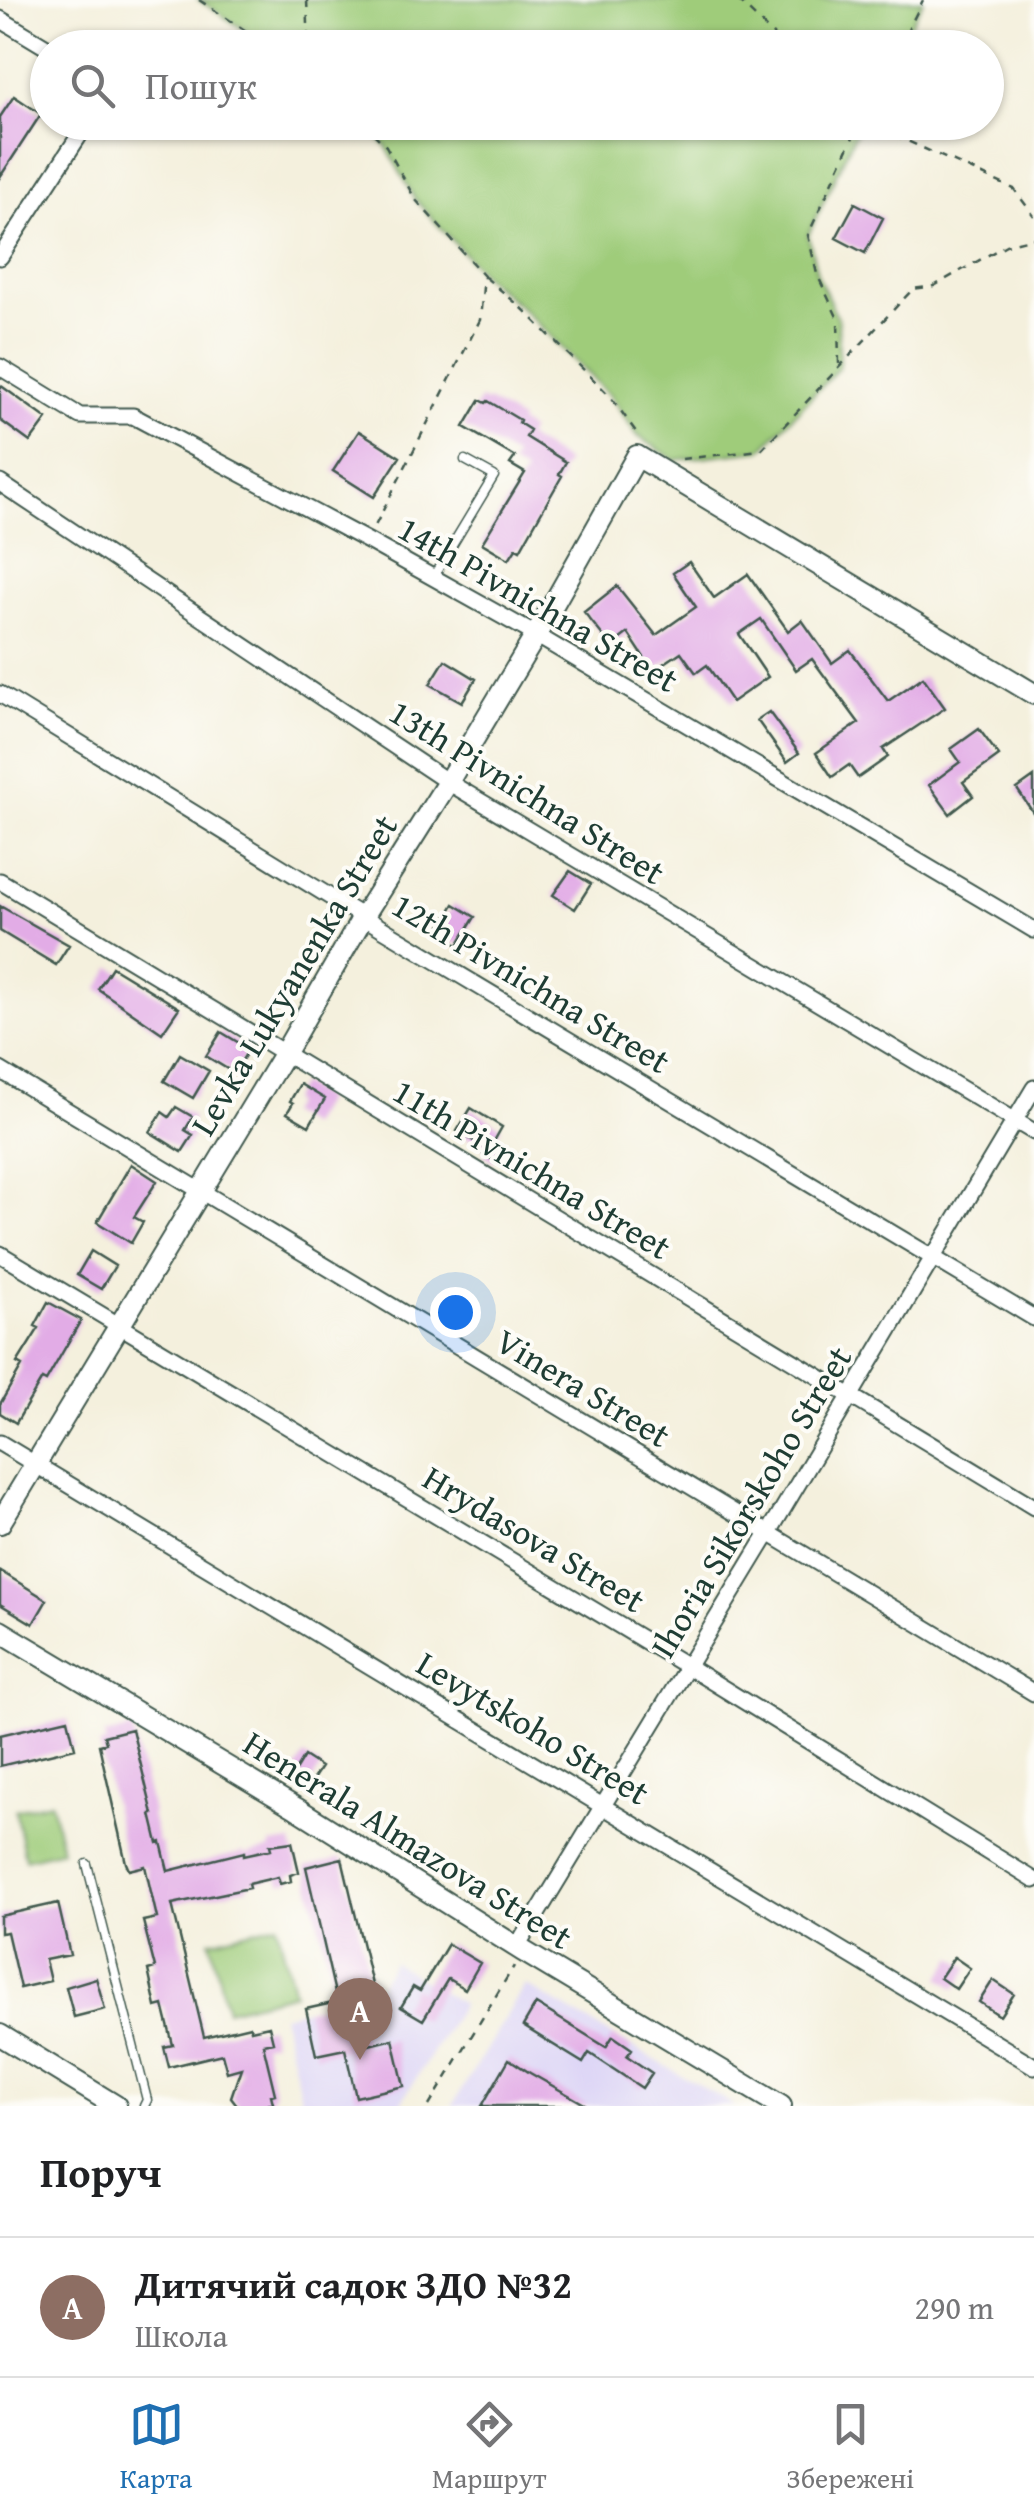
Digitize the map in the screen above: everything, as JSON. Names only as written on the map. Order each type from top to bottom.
[{"type":"street","points":[[0,19],[30,37]]},
{"type":"street","points":[[0,257],[76,140]]},
{"type":"street","name":"14th Pivnichna Street","points":[[0,366],[80,416],[133,416],[368,541],[536,635],[1034,930]]},
{"type":"street","points":[[641,450],[1034,694]]},
{"type":"street","name":"Levka Lukyanenka Street","points":[[0,1523],[536,635],[641,450]]},
{"type":"street","name":"13th Pivnichna Street","points":[[0,484],[448,782],[1034,1132]]},
{"type":"street","name":"12th Pivnichna Street","points":[[0,694],[363,917],[1034,1318]]},
{"type":"street","name":"11th Pivnichna Street","points":[[0,880],[1034,1507]]},
{"type":"street","name":"Vinera Street","points":[[0,1070],[1034,1693]]},
{"type":"street","name":"Ihoria Sikorskoho Street","points":[[520,1949],[602,1805],[1034,1088]]},
{"type":"street","name":"Hrydasova Street","points":[[0,1254],[688,1666],[1034,1880]]},
{"type":"street","name":"Levytskoho Street","points":[[0,1443],[1034,2066]]},
{"type":"street","name":"Henerala Almazova Street","points":[[0,1630],[781,2106]]},
{"type":"street","points":[[0,2036],[116,2106]]},
{"type":"lane","points":[[432,578],[494,476],[465,460]]},
{"type":"lane","points":[[87,1864],[147,2100],[144,2106]]},
{"type":"path","points":[[199,0],[245,30]]},
{"type":"path","points":[[307,0],[308,30]]},
{"type":"path","points":[[738,0],[768,30]]},
{"type":"path","points":[[908,30],[923,0]]},
{"type":"path","points":[[380,140],[415,199],[484,276],[522,308],[610,396],[641,450]]},
{"type":"path","points":[[839,367],[838,319],[817,274],[808,235],[853,140]]},
{"type":"path","points":[[903,140],[1014,189],[1034,216]]},
{"type":"path","points":[[675,460],[761,450],[914,289],[934,286],[1006,244],[1034,238]]},
{"type":"path","points":[[368,541],[480,320],[484,276]]},
{"type":"path","points":[[429,2106],[520,1949]]},
{"type":"shaded area","points":[[393,1962],[462,2004],[399,2106],[303,2106],[282,2015],[374,1993]]},
{"type":"shaded area","points":[[525,1985],[735,2106],[452,2106]]},
{"type":"green space","points":[[199,0],[923,0],[908,30],[245,30]]},
{"type":"green space","points":[[380,140],[852,140],[808,235],[817,274],[838,319],[839,367],[761,450],[675,460],[638,436],[610,396],[522,308],[484,276],[415,199]]},
{"type":"green space","points":[[51,1802],[62,1850],[25,1859],[15,1810]]},
{"type":"green space","points":[[277,1924],[294,1993],[227,2010],[210,1941]]},
{"type":"building","points":[[14,96],[30,107],[30,131],[0,177],[0,117]]},
{"type":"building","points":[[855,203],[883,218],[865,253],[836,238]]},
{"type":"building","points":[[0,385],[47,419],[30,442],[0,420]]},
{"type":"building","points":[[480,400],[520,420],[530,430],[526,437],[566,462],[520,550],[516,548],[509,559],[482,543],[525,473],[510,464],[515,457],[464,427]]},
{"type":"building","points":[[359,431],[400,457],[374,497],[333,471]]},
{"type":"building","points":[[689,562],[714,598],[748,574],[788,631],[802,620],[832,663],[850,650],[888,701],[923,677],[945,708],[883,749],[888,757],[858,778],[849,765],[832,777],[816,753],[859,723],[812,659],[796,670],[761,619],[739,634],[768,677],[732,702],[707,665],[696,673],[681,652],[653,671],[628,633],[611,646],[584,612],[617,586],[656,635],[696,607],[673,573]]},
{"type":"building","points":[[445,660],[476,679],[462,702],[430,684]]},
{"type":"building","points":[[769,712],[799,753],[787,762],[757,720]]},
{"type":"building","points":[[979,729],[999,756],[963,782],[973,796],[950,814],[929,785],[960,762],[951,749]]},
{"type":"building","points":[[1034,777],[1034,814],[1017,789]]},
{"type":"building","points":[[570,871],[591,884],[575,909],[553,895]]},
{"type":"building","points":[[454,904],[475,917],[458,945],[437,933]]},
{"type":"building","points":[[0,906],[69,945],[56,965],[0,931]]},
{"type":"building","points":[[112,967],[179,1008],[162,1033],[98,989]]},
{"type":"building","points":[[221,1032],[249,1049],[234,1073],[206,1056]]},
{"type":"building","points":[[180,1054],[209,1071],[193,1098],[164,1081]]},
{"type":"building","points":[[300,1084],[325,1099],[309,1126],[287,1113]]},
{"type":"building","points":[[176,1107],[193,1117],[185,1130],[193,1135],[182,1152],[150,1132],[162,1112],[169,1117]]},
{"type":"building","points":[[471,1108],[502,1127],[493,1143],[502,1148],[494,1161],[483,1154],[487,1149],[457,1131]]},
{"type":"building","points":[[131,1164],[157,1181],[134,1217],[143,1222],[131,1243],[97,1222]]},
{"type":"building","points":[[91,1251],[115,1266],[101,1289],[77,1275]]},
{"type":"building","points":[[48,1302],[81,1320],[16,1423],[0,1413],[0,1404],[22,1366],[17,1363],[39,1328],[35,1326]]},
{"type":"building","points":[[0,1571],[47,1600],[33,1624],[0,1604]]},
{"type":"building","points":[[68,1719],[75,1748],[0,1766],[0,1735]]},
{"type":"building","points":[[132,1729],[168,1871],[292,1842],[299,1872],[290,1875],[291,1881],[280,1884],[278,1877],[248,1884],[249,1888],[172,1904],[204,2037],[250,2026],[251,2030],[269,2026],[273,2042],[263,2044],[275,2094],[271,2095],[273,2103],[238,2106],[231,2097],[241,2068],[227,2072],[222,2054],[169,2067],[164,2047],[173,2045],[163,2005],[156,2007],[148,1970],[155,1968],[143,1921],[157,1918],[145,1866],[129,1870],[126,1863],[99,1745],[106,1743],[104,1736]]},
{"type":"building","points":[[304,1756],[321,1767],[306,1790],[290,1779]]},
{"type":"building","points":[[342,1858],[374,1993],[354,1998],[365,2046],[393,2039],[404,2086],[356,2097],[345,2049],[316,2055],[306,2009],[337,2002],[306,1867]]},
{"type":"building","points":[[58,1903],[70,1955],[45,1960],[50,1981],[20,1988],[7,1932],[0,1933],[0,1916]]},
{"type":"building","points":[[448,1944],[480,1963],[465,1989],[448,1979],[423,2020],[401,2007],[413,1987],[420,1991]]},
{"type":"building","points":[[954,1957],[970,1968],[956,1989],[940,1978]]},
{"type":"building","points":[[96,1978],[105,2009],[74,2017],[66,1987]]},
{"type":"building","points":[[993,1980],[1014,1994],[1000,2016],[979,2002]]},
{"type":"building","points":[[536,2004],[606,2047],[613,2036],[632,2049],[627,2056],[652,2073],[642,2088],[589,2053],[583,2063],[523,2026]]},
{"type":"building","points":[[509,2059],[530,2073],[588,2106],[482,2106]]},
{"type":"place","name":"Дитячий садок ЗДО №32","points":[[360,2060]]}]
